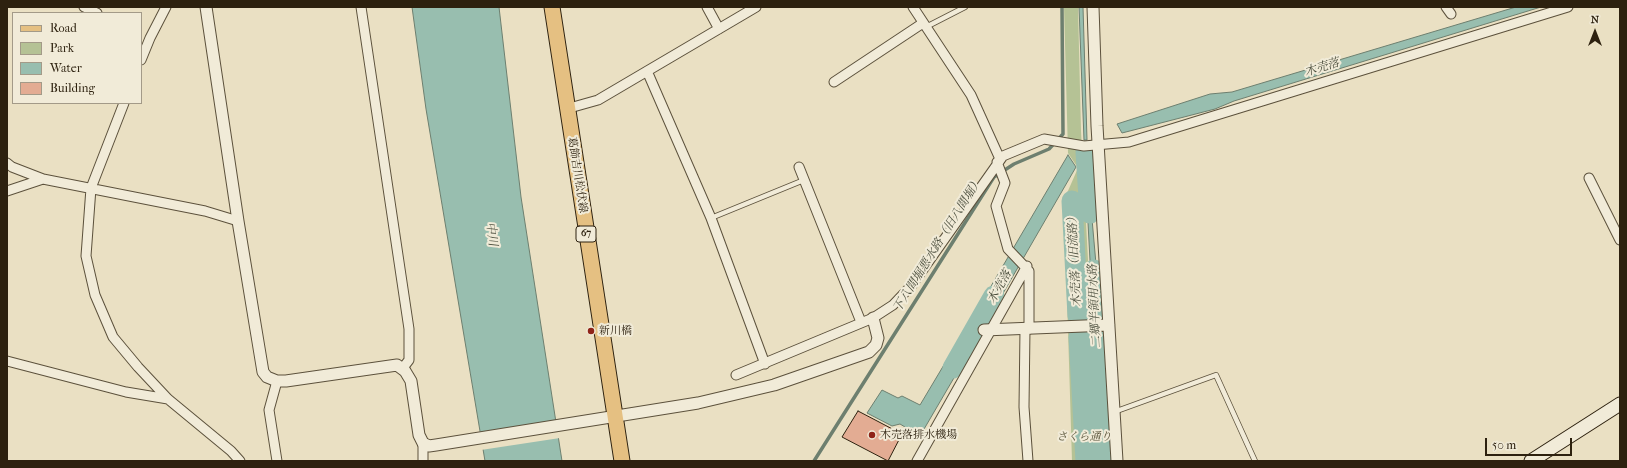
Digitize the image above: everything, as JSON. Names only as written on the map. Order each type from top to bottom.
[{"type":"main road","name":"葛飾吉川松伏線","points":[[552,7],[566,109],[622,461]]},
{"type":"main road","points":[[1531,461],[1620,404]]},
{"type":"street","points":[[84,7],[95,12]]},
{"type":"street","points":[[142,54],[145,36],[166,7]]},
{"type":"street","points":[[206,7],[238,221],[263,372],[267,377],[277,381],[397,365],[411,381],[416,424],[422,443],[423,461]]},
{"type":"street","points":[[361,7],[409,328],[409,360],[402,369]]},
{"type":"street","points":[[707,7],[719,29]]},
{"type":"street","points":[[566,109],[598,100],[756,7]]},
{"type":"street","points":[[913,7],[971,95],[999,160],[1005,183],[996,206],[1008,248],[1030,270],[1024,407],[1028,461]]},
{"type":"street","points":[[1093,7],[1091,146],[1109,325],[1117,461]]},
{"type":"street","points":[[736,375],[873,318],[893,305],[912,285],[1003,156],[1044,140],[1091,146],[1129,142],[1568,7]]},
{"type":"street","points":[[834,82],[925,25]]},
{"type":"street","points":[[647,71],[711,218],[765,364]]},
{"type":"street","points":[[124,104],[91,188],[86,256],[95,295],[113,337],[168,399],[231,451],[240,461]]},
{"type":"street","points":[[7,163],[12,167],[43,179],[205,211],[238,221]]},
{"type":"street","points":[[799,167],[861,322]]},
{"type":"street","points":[[1590,178],[1620,240]]},
{"type":"street","points":[[7,191],[43,179]]},
{"type":"street","points":[[917,461],[987,330],[1027,266]]},
{"type":"street","points":[[422,443],[429,446],[616,417],[698,403],[774,385],[869,352],[876,345],[878,338],[873,318]]},
{"type":"street","points":[[987,330],[1109,325]]},
{"type":"street","points":[[7,361],[126,392],[168,399]]},
{"type":"street","points":[[276,461],[269,410],[277,381]]},
{"type":"lane","points":[[925,25],[965,7]]},
{"type":"lane","points":[[711,218],[804,180]]},
{"type":"lane","points":[[1114,412],[1216,375],[1255,461]]},
{"type":"green space","name":"さくら通り","points":[[1064,7],[1078,7],[1081,131],[1099,461],[1072,461],[1064,200],[1078,168],[1068,153]]},
{"type":"water","name":"中川","points":[[412,7],[499,7],[521,197],[562,461],[485,461],[426,109]]},
{"type":"water","points":[[1079,7],[1083,7],[1087,140],[1084,140]]},
{"type":"water","points":[[1516,7],[1541,7],[1234,101],[1215,109],[1122,133],[1117,124],[1210,94],[1232,92]]},
{"type":"water","points":[[1068,155],[1076,167],[987,321],[970,322]]},
{"type":"water","points":[[1086,185],[1089,185],[1099,298],[1092,298]]},
{"type":"water","points":[[957,343],[971,344],[972,347],[920,436],[900,424],[892,426],[867,413],[882,390],[898,398],[902,396],[920,405]]},
{"type":"water","points":[[1095,352],[1100,355],[1102,404],[1098,404]]},
{"type":"water","points":[[1099,411],[1103,411],[1105,461],[1101,461]]},
{"type":"pier","points":[[557,420],[560,438],[481,450],[478,432]]},
{"type":"building","name":"木売落排水機場","points":[[858,411],[902,434],[888,461],[842,437]]},
{"type":"waterway","name":"下八間堀悪水路（旧八間堀）","points":[[814,461],[994,177],[1014,164],[1049,149],[1063,134],[1062,7]]},
{"type":"waterway","name":"二郷半領用水路","points":[[1086,152],[1090,213]]},
{"type":"waterway","name":"木売落（旧流路）","points":[[1072,201],[1078,316]]},
{"type":"waterway","name":"二郷半領用水路","points":[[1094,270],[1104,461]]},
{"type":"waterway","name":"木売落","points":[[953,368],[994,296]]},
{"type":"waterway","name":"木売落（旧流路）","points":[[1079,337],[1086,461]]},
{"type":"place","name":"新川橋","points":[[591,331]]},
{"type":"place","name":"木売落排水機場","points":[[872,435]]}]
